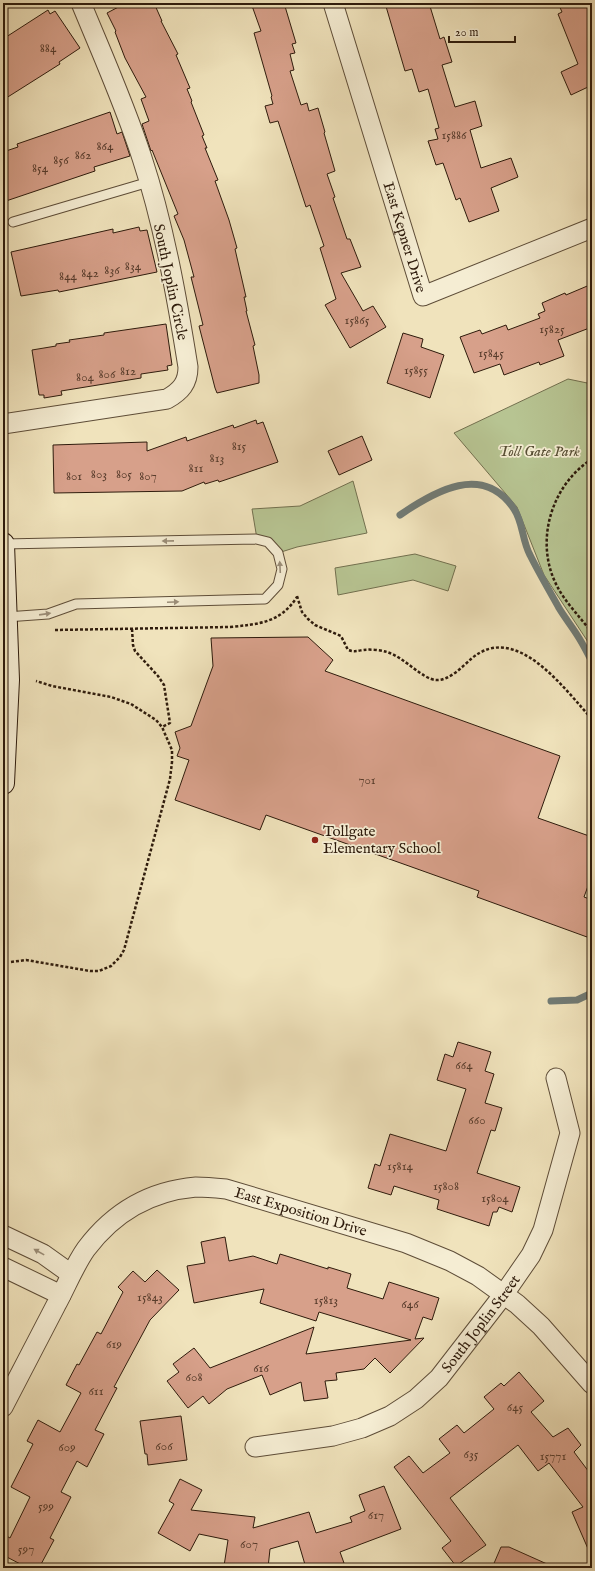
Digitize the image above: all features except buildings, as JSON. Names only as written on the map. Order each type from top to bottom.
[{"type":"street","name":"South Joplin Circle","points":[[3,424],[167,399],[178,393],[185,386],[188,375],[179,312],[142,157],[123,104],[81,3]]},
{"type":"street","name":"East Kepner Drive","points":[[334,3],[423,296],[592,228]]},
{"type":"street","points":[[3,544],[6,617],[5,647],[8,680],[3,784]]},
{"type":"street","name":"South Joplin Street","points":[[255,1448],[333,1436],[362,1428],[390,1416],[416,1399],[439,1378],[504,1294],[531,1256],[543,1230],[570,1133],[556,1078]]},
{"type":"street","name":"East Exposition Drive","points":[[3,1407],[71,1274],[85,1250],[104,1228],[121,1213],[147,1198],[168,1192],[196,1187],[226,1189],[406,1243],[450,1261],[478,1276],[504,1294],[541,1326],[592,1384]]},
{"type":"street","points":[[3,1234],[43,1254],[71,1274]]},
{"type":"street","points":[[3,1267],[61,1295]]},
{"type":"lane","points":[[13,222],[149,182]]},
{"type":"lane","points":[[3,544],[256,539],[268,542],[278,553],[282,569],[278,585],[265,599],[76,604],[48,614],[6,617]]},
{"type":"path","points":[[592,459],[572,474],[558,495],[548,528],[546,543],[548,559],[557,587],[592,633]]},
{"type":"path","points":[[55,630],[230,627],[258,624],[276,617],[289,609],[297,596],[302,612],[308,619],[315,625],[341,636],[348,650],[354,652],[373,650],[387,652],[404,660],[424,677],[436,680],[445,679],[476,655],[489,649],[500,647],[514,649],[525,654],[542,666],[592,719]]},
{"type":"path","points":[[132,629],[135,651],[158,676],[164,685],[170,723],[162,727]]},
{"type":"path","points":[[11,962],[26,960],[90,971],[100,970],[111,966],[120,957],[128,939],[170,779],[172,762],[172,750],[162,727],[156,720],[131,704],[111,697],[52,686],[36,680]]},
{"type":"green space","name":"Toll Gate Park","points":[[568,379],[592,384],[592,648],[544,575],[517,507],[454,433]]},
{"type":"green space","points":[[353,481],[367,533],[297,547],[278,553],[257,539],[252,509],[300,506]]},
{"type":"green space","points":[[415,554],[456,566],[448,591],[413,580],[338,595],[335,568]]},
{"type":"waterway","points":[[400,515],[428,497],[443,490],[458,486],[474,484],[488,487],[502,495],[517,514],[527,549],[540,575],[592,662]]},
{"type":"waterway","points":[[551,1001],[577,1000],[592,993]]},
{"type":"place","name":"Tollgate Elementary School","points":[[315,840]]}]
